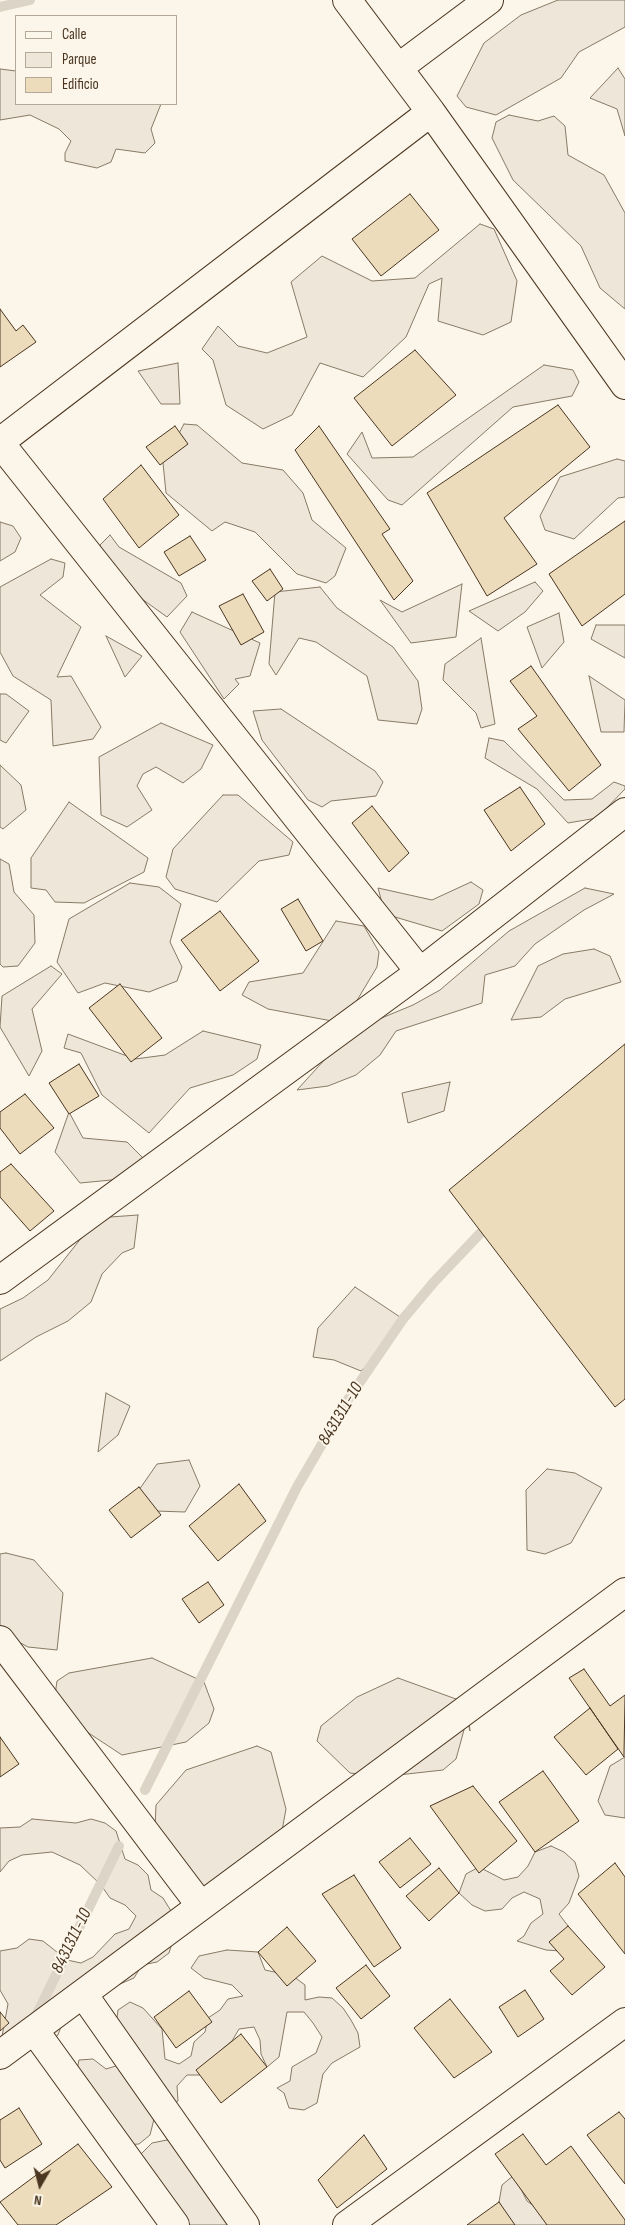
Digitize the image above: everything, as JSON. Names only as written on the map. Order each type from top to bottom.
[{"type":"street","points":[[347,0],[431,112],[625,385]]},
{"type":"street","points":[[398,68],[489,0]]},
{"type":"street","points":[[420,972],[0,442],[431,112]]},
{"type":"street","points":[[0,1280],[420,972],[625,812]]},
{"type":"street","points":[[0,2055],[625,1592]]},
{"type":"street","points":[[0,1640],[201,1906]]},
{"type":"street","points":[[83,1994],[245,2225]]},
{"type":"street","points":[[347,2225],[625,2022]]},
{"type":"street","points":[[34,2030],[174,2225]]},
{"type":"green space","points":[[558,0],[625,0],[625,27],[579,52],[561,78],[496,115],[466,107],[457,96],[484,43],[521,15]]},
{"type":"green space","points":[[618,68],[625,79],[625,136],[617,109],[590,98]]},
{"type":"green space","points":[[0,69],[15,71],[15,105],[161,105],[151,129],[155,143],[145,153],[116,149],[111,162],[97,168],[65,161],[65,153],[71,141],[59,129],[30,115],[0,120]]},
{"type":"green space","points":[[509,115],[538,121],[554,116],[565,126],[568,155],[604,175],[625,213],[625,309],[600,288],[581,246],[513,180],[492,138],[496,122]]},
{"type":"green space","points":[[480,224],[494,229],[517,281],[511,322],[483,335],[438,321],[442,278],[429,284],[406,337],[363,377],[320,363],[292,415],[263,429],[226,405],[213,360],[202,349],[218,326],[238,346],[267,353],[307,337],[291,282],[322,256],[372,281],[415,278]]},
{"type":"green space","points":[[178,363],[180,404],[161,404],[138,371]]},
{"type":"green space","points":[[544,365],[573,370],[579,382],[572,396],[513,407],[402,505],[388,500],[347,454],[362,432],[372,458],[413,457]]},
{"type":"green space","points":[[184,424],[197,425],[242,463],[283,470],[303,493],[312,520],[346,548],[335,576],[326,583],[297,574],[255,532],[225,522],[212,531],[166,493],[163,463]]},
{"type":"green space","points":[[617,459],[625,461],[625,497],[618,498],[574,539],[545,530],[540,516],[560,477]]},
{"type":"green space","points":[[0,522],[13,526],[21,538],[15,552],[0,561]]},
{"type":"green space","points":[[110,535],[119,547],[181,583],[187,596],[167,617],[106,573],[100,545]]},
{"type":"green space","points":[[51,559],[65,563],[63,577],[40,595],[81,627],[57,677],[71,676],[101,727],[93,739],[53,746],[51,700],[13,676],[0,652],[0,587]]},
{"type":"green space","points":[[535,582],[543,591],[525,612],[498,631],[469,611]]},
{"type":"green space","points":[[462,584],[456,637],[411,643],[380,600],[402,612]]},
{"type":"green space","points":[[320,587],[337,608],[393,647],[418,681],[422,709],[417,724],[378,720],[367,676],[316,642],[299,638],[276,675],[269,664],[275,592]]},
{"type":"green space","points":[[192,612],[260,643],[250,676],[235,679],[239,684],[224,699],[180,632]]},
{"type":"green space","points":[[559,613],[564,642],[542,668],[527,627]]},
{"type":"green space","points":[[596,625],[625,625],[625,658],[591,639]]},
{"type":"green space","points":[[106,636],[142,656],[125,677]]},
{"type":"green space","points":[[481,638],[495,724],[481,728],[476,713],[443,680],[445,664]]},
{"type":"green space","points":[[589,676],[625,700],[624,732],[601,732]]},
{"type":"green space","points":[[0,694],[6,694],[29,711],[6,743],[0,740]]},
{"type":"green space","points":[[281,709],[375,771],[383,782],[376,796],[331,801],[322,807],[308,800],[262,740],[253,711]]},
{"type":"green space","points":[[161,723],[213,745],[201,769],[183,783],[156,767],[143,774],[137,786],[152,810],[127,827],[101,815],[99,757]]},
{"type":"green space","points":[[489,738],[504,741],[564,800],[592,799],[614,782],[625,786],[625,789],[597,818],[568,823],[537,789],[485,758]]},
{"type":"green space","points":[[0,765],[21,785],[26,810],[3,829],[0,827]]},
{"type":"green space","points":[[223,795],[238,795],[293,842],[289,855],[259,861],[217,902],[175,889],[166,877],[173,849]]},
{"type":"green space","points":[[69,802],[148,858],[144,872],[84,903],[55,902],[46,890],[31,888],[31,858]]},
{"type":"green space","points":[[0,859],[9,864],[14,892],[34,915],[35,943],[18,966],[3,967],[0,964]]},
{"type":"green space","points":[[471,882],[483,890],[479,904],[442,931],[385,914],[378,888],[432,900]]},
{"type":"green space","points":[[130,883],[159,887],[181,904],[170,942],[182,967],[177,981],[149,992],[105,983],[78,993],[57,962],[69,919]]},
{"type":"green space","points":[[585,888],[614,894],[584,910],[535,944],[515,966],[485,975],[482,1003],[396,1031],[380,1055],[356,1075],[328,1086],[297,1090],[337,1046],[360,1027],[413,1005],[440,990],[509,931]]},
{"type":"green space","points":[[336,921],[364,926],[379,952],[377,967],[347,1017],[332,1021],[268,1009],[242,995],[249,982],[303,973]]},
{"type":"green space","points":[[594,949],[610,956],[621,982],[565,999],[541,1017],[511,1020],[538,966],[563,954]]},
{"type":"green space","points":[[51,966],[62,974],[32,1009],[42,1051],[29,1076],[0,1027],[2,996]]},
{"type":"green space","points":[[203,1031],[261,1045],[257,1059],[233,1075],[190,1088],[149,1133],[102,1095],[81,1053],[64,1048],[68,1034],[135,1059],[165,1055]]},
{"type":"green space","points":[[450,1082],[444,1111],[408,1123],[402,1093]]},
{"type":"green space","points":[[69,1112],[83,1138],[127,1142],[147,1162],[143,1177],[80,1183],[55,1152]]},
{"type":"green space","points":[[138,1215],[134,1248],[122,1253],[102,1274],[91,1302],[68,1321],[36,1337],[0,1361],[0,1309],[23,1298],[48,1280],[86,1232],[110,1217]]},
{"type":"green space","points":[[355,1287],[403,1319],[374,1359],[361,1371],[334,1360],[313,1357],[318,1328]]},
{"type":"green space","points":[[106,1393],[130,1406],[118,1435],[98,1452]]},
{"type":"green space","points":[[189,1460],[200,1486],[185,1512],[125,1510],[157,1464]]},
{"type":"green space","points":[[547,1469],[575,1473],[602,1488],[571,1543],[545,1554],[527,1550],[526,1490]]},
{"type":"green space","points":[[6,1553],[34,1560],[63,1593],[57,1650],[28,1647],[0,1632],[0,1554]]},
{"type":"green space","points":[[152,1658],[204,1682],[214,1709],[209,1723],[186,1742],[122,1755],[81,1728],[55,1695],[57,1681],[69,1673]]},
{"type":"green space","points":[[398,1678],[467,1703],[470,1731],[467,1719],[456,1759],[443,1770],[380,1777],[350,1773],[317,1741],[321,1726],[357,1697]]},
{"type":"green space","points":[[257,1746],[271,1752],[286,1809],[281,1836],[211,1891],[181,1886],[154,1850],[156,1805],[186,1770]]},
{"type":"green space","points":[[625,1757],[625,1818],[605,1815],[598,1801],[610,1766]]},
{"type":"green space","points":[[32,1819],[76,1823],[91,1819],[105,1823],[116,1831],[125,1859],[138,1865],[148,1875],[151,1890],[163,1898],[171,1911],[173,1940],[169,1953],[157,1962],[142,1965],[134,1978],[106,1990],[63,2021],[58,2035],[44,2045],[31,2049],[15,2046],[2,2036],[8,2004],[0,1990],[0,1951],[17,1948],[29,1939],[43,1941],[67,1960],[81,1963],[93,1957],[115,1934],[129,1929],[136,1916],[125,1905],[110,1898],[101,1885],[80,1865],[52,1852],[22,1855],[9,1861],[0,1872],[0,1828],[20,1827]]},
{"type":"green space","points":[[551,1846],[564,1852],[575,1862],[579,1876],[569,1903],[559,1914],[568,1926],[568,1939],[561,1951],[546,1950],[517,1941],[524,1936],[531,1923],[543,1914],[540,1899],[524,1892],[512,1898],[502,1909],[485,1911],[472,1905],[459,1893],[466,1874],[479,1867],[504,1880],[518,1877],[528,1866],[535,1852]]},
{"type":"green space","points":[[227,1950],[258,1952],[265,1970],[293,1976],[305,1985],[305,2000],[319,1997],[332,1998],[343,2008],[351,2020],[358,2033],[360,2047],[332,2063],[323,2074],[317,2103],[304,2110],[289,2108],[284,2093],[277,2088],[290,2081],[292,2067],[316,2053],[322,2037],[304,2012],[287,2012],[279,2057],[267,2067],[261,2054],[260,2040],[254,2027],[239,2029],[232,2041],[220,2051],[214,2064],[202,2075],[187,2075],[177,2086],[178,2101],[154,2119],[150,2135],[139,2144],[124,2145],[101,2110],[98,2095],[86,2087],[76,2075],[79,2060],[93,2059],[106,2069],[119,2065],[116,2025],[118,2010],[130,2002],[143,2008],[162,2029],[165,2059],[179,2064],[191,2056],[194,2042],[205,2032],[208,2018],[220,2010],[228,1999],[243,1996],[232,1985],[204,1978],[191,1968],[199,1956]]},
{"type":"green space","points":[[167,2140],[180,2143],[251,2225],[165,2225],[136,2169],[141,2154],[152,2143]]},
{"type":"green space","points":[[514,2175],[527,2201],[538,2209],[551,2225],[514,2225],[506,2215],[499,2202],[502,2185]]},
{"type":"building","points":[[410,194],[439,230],[381,276],[352,239]]},
{"type":"building","points":[[0,309],[16,331],[23,325],[36,342],[0,367]]},
{"type":"building","points":[[415,350],[456,395],[392,446],[354,398]]},
{"type":"building","points":[[558,405],[590,447],[504,518],[537,564],[487,596],[427,493]]},
{"type":"building","points":[[175,426],[188,444],[160,465],[146,447]]},
{"type":"building","points":[[319,426],[390,529],[382,534],[413,581],[394,600],[295,450]]},
{"type":"building","points":[[141,465],[179,515],[139,548],[103,499]]},
{"type":"building","points":[[625,521],[625,594],[582,626],[549,574]]},
{"type":"building","points":[[190,536],[206,560],[179,576],[164,552]]},
{"type":"building","points":[[270,569],[283,589],[267,601],[252,581]]},
{"type":"building","points":[[243,594],[264,632],[241,645],[219,606]]},
{"type":"building","points":[[531,666],[601,765],[569,791],[518,729],[537,716],[510,681]]},
{"type":"building","points":[[520,787],[545,824],[511,851],[484,810]]},
{"type":"building","points":[[372,806],[409,853],[389,872],[352,823]]},
{"type":"building","points":[[298,899],[323,941],[306,951],[281,909]]},
{"type":"building","points":[[220,911],[259,961],[220,991],[181,940]]},
{"type":"building","points":[[120,984],[162,1038],[131,1062],[89,1008]]},
{"type":"building","points":[[625,1044],[625,1399],[615,1407],[449,1190]]},
{"type":"building","points":[[79,1064],[99,1096],[69,1114],[49,1083]]},
{"type":"building","points":[[25,1094],[54,1128],[20,1154],[0,1128],[0,1112]]},
{"type":"building","points":[[11,1164],[54,1211],[30,1231],[0,1197],[0,1172]]},
{"type":"building","points":[[239,1484],[266,1521],[218,1561],[189,1526]]},
{"type":"building","points":[[139,1487],[161,1515],[131,1538],[109,1510]]},
{"type":"building","points":[[208,1582],[224,1605],[199,1623],[182,1599]]},
{"type":"building","points":[[584,1669],[610,1706],[625,1695],[624,1757],[569,1678]]},
{"type":"building","points":[[590,1708],[618,1749],[586,1775],[554,1737]]},
{"type":"building","points":[[0,1737],[19,1764],[0,1777]]},
{"type":"building","points":[[543,1771],[579,1821],[535,1852],[499,1802]]},
{"type":"building","points":[[473,1786],[517,1841],[479,1873],[430,1806]]},
{"type":"building","points":[[410,1838],[431,1864],[400,1888],[379,1862]]},
{"type":"building","points":[[615,1863],[625,1877],[625,1954],[578,1894]]},
{"type":"building","points":[[439,1868],[459,1893],[429,1921],[406,1896]]},
{"type":"building","points":[[354,1875],[401,1948],[374,1967],[322,1894]]},
{"type":"building","points":[[568,1926],[605,1967],[572,1995],[550,1971],[564,1959],[549,1942]]},
{"type":"building","points":[[287,1927],[316,1961],[287,1986],[258,1952]]},
{"type":"building","points":[[366,1965],[390,1996],[361,2019],[336,1988]]},
{"type":"building","points":[[525,1990],[544,2019],[518,2037],[499,2007]]},
{"type":"building","points":[[189,1991],[212,2022],[176,2048],[154,2017]]},
{"type":"building","points":[[450,1999],[492,2052],[454,2078],[414,2028]]},
{"type":"building","points":[[0,2012],[9,2023],[0,2031]]},
{"type":"building","points":[[241,2034],[267,2067],[221,2103],[196,2070]]},
{"type":"building","points":[[19,2108],[42,2144],[5,2168],[0,2160],[0,2120]]},
{"type":"building","points":[[619,2112],[625,2119],[625,2184],[587,2135]]},
{"type":"building","points":[[523,2134],[546,2165],[571,2146],[625,2220],[625,2225],[547,2225],[495,2154]]},
{"type":"building","points":[[364,2135],[387,2169],[337,2208],[318,2180]]},
{"type":"building","points":[[78,2144],[112,2187],[56,2225],[18,2225],[0,2202]]},
{"type":"building","points":[[499,2202],[515,2225],[467,2225]]},
{"type":"waterway","points":[[0,7],[30,0]]},
{"type":"waterway","name":"8431311-10","points":[[145,1790],[297,1487],[347,1401],[403,1319],[434,1282],[490,1223]]},
{"type":"waterway","name":"8431311-10","points":[[34,2020],[119,1846]]}]
